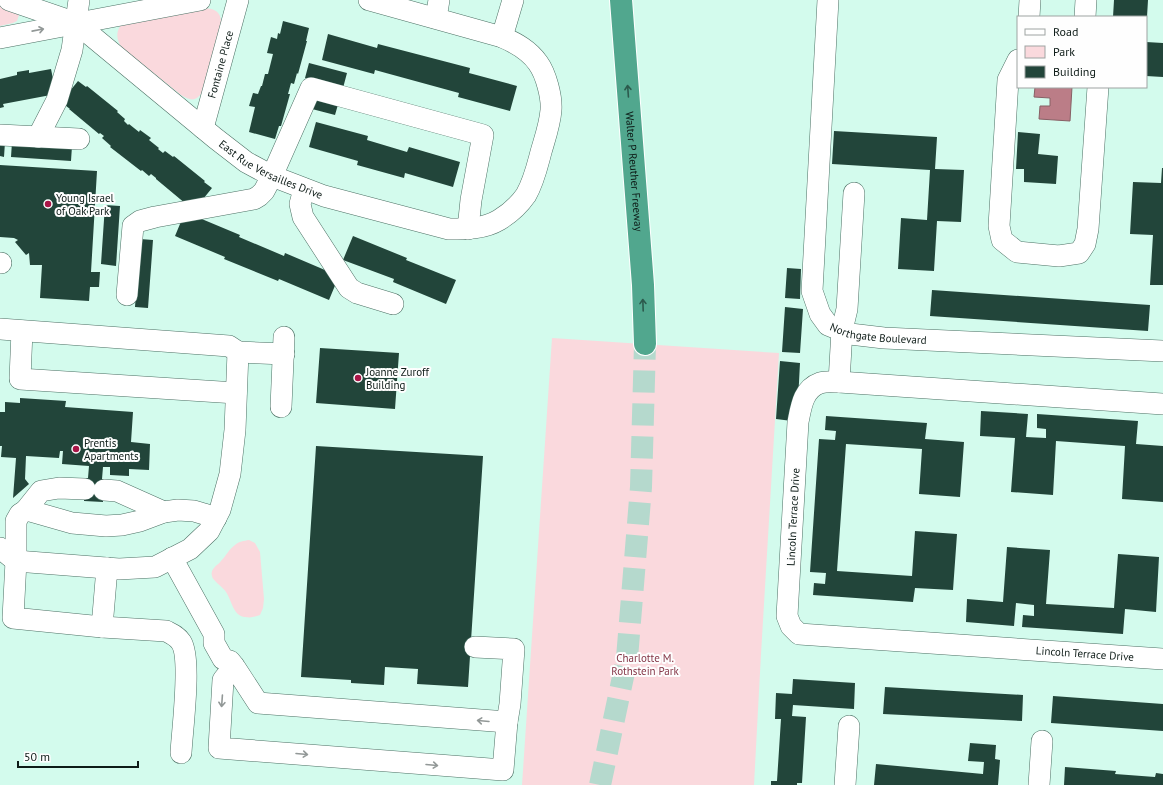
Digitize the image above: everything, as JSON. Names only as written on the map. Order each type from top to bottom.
[{"type":"highway","name":"Walter P Reuther Freeway","points":[[621,0],[645,344]]},
{"type":"street","points":[[9,0],[76,23]]},
{"type":"street","points":[[38,137],[57,100],[72,50],[79,0]]},
{"type":"street","points":[[0,38],[200,0]]},
{"type":"street","name":"Fontaine Place","points":[[203,128],[238,0]]},
{"type":"street","name":"East Rue Versailles Drive","points":[[76,23],[246,162],[272,176],[324,196],[449,229],[482,227],[498,220],[516,208],[525,196],[534,179],[545,139],[551,110],[550,95],[539,64],[518,44],[437,9],[369,0]]},
{"type":"street","points":[[502,37],[513,0]]},
{"type":"street","name":"Northgate Boulevard","points":[[828,0],[812,291],[820,314],[828,325],[850,334],[884,338],[1163,351]]},
{"type":"street","points":[[1029,16],[1030,0]]},
{"type":"street","points":[[1085,16],[1086,0]]},
{"type":"street","points":[[1017,62],[1008,80],[998,226],[1002,240],[1017,252],[1059,256],[1079,253],[1085,244],[1088,228],[1098,88]]},
{"type":"street","points":[[127,295],[133,226],[140,221],[155,217],[254,199],[259,196],[264,191],[272,176],[311,88],[483,135],[471,200],[468,229]]},
{"type":"street","points":[[0,135],[79,139]]},
{"type":"street","points":[[304,189],[300,204],[303,217],[349,288],[356,293],[393,304]]},
{"type":"street","points":[[840,382],[842,330],[847,309],[854,193]]},
{"type":"street","points":[[0,329],[229,346],[238,352],[284,346],[281,407]]},
{"type":"street","points":[[22,331],[20,379],[236,393]]},
{"type":"street","points":[[5,559],[119,569],[155,567],[190,549],[209,530],[216,518],[220,510],[230,474],[235,430],[238,352]]},
{"type":"street","name":"Lincoln Terrace Drive","points":[[1163,404],[840,382],[822,382],[811,388],[802,402],[798,422],[787,616],[791,626],[799,634],[1163,659]]},
{"type":"street","points":[[164,512],[117,491],[59,488],[41,491],[16,520],[5,559],[6,620],[102,628],[166,631],[175,636],[182,643],[186,658],[181,753]]},
{"type":"street","points":[[25,511],[41,513],[72,523],[106,526],[122,525],[140,521],[164,512],[178,510],[194,511],[216,518]]},
{"type":"street","points":[[172,558],[214,634],[214,643],[223,659],[232,663],[258,703],[507,722]]},
{"type":"street","points":[[102,628],[107,568]]},
{"type":"street","points":[[232,663],[223,680],[219,748],[503,770],[514,649],[475,647]]},
{"type":"street","points":[[845,785],[849,726]]},
{"type":"street","points":[[1040,785],[1042,741]]},
{"type":"green space","points":[[0,5],[17,11],[19,15],[17,21],[0,26]]},
{"type":"green space","points":[[201,8],[216,11],[220,16],[221,24],[203,91],[196,99],[191,99],[181,95],[122,48],[117,34],[121,25]]},
{"type":"green space","name":"Charlotte M. Rothstein Park","points":[[552,338],[779,353],[754,785],[522,785]]},
{"type":"green space","points":[[249,540],[255,543],[260,552],[264,599],[263,608],[260,615],[254,617],[241,616],[238,614],[226,592],[212,578],[213,569],[229,551],[240,542]]},
{"type":"shaded area","points":[[1035,88],[1072,88],[1070,121],[1039,119],[1040,106],[1050,106],[1050,98],[1034,97]]},
{"type":"building","points":[[1114,0],[1148,0],[1147,17],[1113,16]]},
{"type":"building","points":[[283,21],[309,28],[298,74],[297,73],[294,84],[291,83],[288,94],[290,94],[281,126],[279,126],[275,139],[249,132],[255,107],[249,106],[253,93],[258,94],[265,74],[268,74],[273,54],[267,53],[271,37],[277,39],[278,33],[280,34]]},
{"type":"building","points":[[328,34],[377,48],[378,44],[470,68],[469,73],[517,86],[510,111],[458,97],[459,93],[375,70],[374,74],[322,60]]},
{"type":"building","points":[[1147,42],[1163,43],[1163,77],[1147,76]]},
{"type":"building","points":[[309,63],[347,73],[343,88],[305,78]]},
{"type":"building","points":[[51,69],[56,94],[3,104],[4,107],[0,108],[0,79],[17,75],[17,72],[29,70],[29,73]]},
{"type":"building","points":[[78,81],[86,87],[87,86],[118,111],[117,112],[125,119],[124,121],[128,125],[129,124],[139,132],[140,130],[151,138],[149,140],[163,153],[165,151],[173,157],[174,156],[212,188],[195,209],[186,204],[151,174],[149,176],[142,170],[141,171],[110,147],[111,146],[102,138],[104,136],[100,133],[99,134],[61,102]]},
{"type":"building","points":[[316,95],[339,101],[335,115],[312,109]]},
{"type":"building","points":[[316,122],[368,136],[367,140],[407,152],[409,147],[460,162],[453,187],[405,173],[404,178],[357,165],[358,161],[309,147]]},
{"type":"building","points":[[834,131],[937,137],[935,169],[964,170],[961,222],[937,221],[934,271],[898,269],[901,218],[927,220],[930,170],[832,164]]},
{"type":"building","points":[[1018,132],[1040,134],[1038,154],[1058,156],[1056,184],[1024,182],[1024,169],[1016,169]]},
{"type":"building","points":[[0,142],[5,142],[4,157],[0,156]]},
{"type":"building","points":[[12,142],[72,146],[71,161],[11,157]]},
{"type":"building","name":"Young Israel of Oak Park","points":[[0,165],[97,171],[91,272],[100,272],[99,287],[90,287],[89,301],[40,298],[42,265],[30,265],[29,253],[26,255],[15,242],[18,240],[14,238],[0,237]]},
{"type":"building","points":[[1162,168],[1163,285],[1150,285],[1153,235],[1130,234],[1133,182],[1161,183]]},
{"type":"building","points":[[105,205],[120,206],[116,266],[101,264]]},
{"type":"building","points":[[185,212],[240,235],[239,237],[284,256],[285,253],[339,276],[329,300],[279,279],[278,281],[224,259],[225,257],[175,236]]},
{"type":"building","points":[[353,236],[407,258],[406,260],[456,280],[446,304],[393,282],[394,279],[343,260]]},
{"type":"building","points":[[140,239],[153,240],[148,308],[135,307]]},
{"type":"building","points":[[787,268],[801,269],[800,299],[785,298]]},
{"type":"building","points":[[932,290],[1150,305],[1148,331],[930,316]]},
{"type":"building","points":[[785,307],[803,309],[800,353],[782,352]]},
{"type":"building","name":"Joanne Zuroff Building","points":[[320,348],[399,353],[395,409],[316,403]]},
{"type":"building","points":[[780,361],[800,363],[798,401],[792,421],[776,419]]},
{"type":"building","name":"Prentis Apartments","points":[[20,398],[66,401],[65,407],[133,412],[131,442],[150,444],[149,470],[129,469],[129,476],[110,475],[110,467],[103,467],[103,502],[84,501],[85,478],[88,478],[89,466],[62,464],[63,451],[60,451],[59,458],[26,456],[25,479],[29,484],[13,498],[16,458],[1,457],[2,446],[0,446],[0,412],[5,412],[5,402],[20,403]]},
{"type":"building","points":[[981,411],[1028,414],[1026,437],[1046,438],[1046,429],[1037,428],[1037,414],[1138,421],[1136,444],[1163,446],[1163,502],[1122,499],[1125,446],[1056,441],[1053,495],[1011,492],[1015,438],[980,436]]},
{"type":"building","points":[[826,416],[927,423],[925,439],[964,442],[960,497],[919,494],[922,449],[846,444],[837,571],[912,576],[915,531],[957,534],[953,590],[915,588],[913,602],[813,595],[814,583],[825,584],[826,573],[810,572],[819,439],[835,440],[836,431],[825,430]]},
{"type":"building","points":[[316,446],[483,456],[468,687],[417,684],[418,669],[385,667],[384,685],[351,683],[351,680],[301,677]]},
{"type":"building","points":[[1007,547],[1050,550],[1046,604],[1114,608],[1118,554],[1159,557],[1156,612],[1125,609],[1123,634],[1022,627],[1023,615],[1034,616],[1034,605],[1016,603],[1014,626],[966,622],[967,599],[1003,602]]},
{"type":"building","points":[[793,679],[855,683],[854,709],[793,705],[792,716],[806,717],[802,783],[797,783],[797,785],[771,785],[771,781],[777,781],[781,719],[775,719],[776,693],[792,694]]},
{"type":"building","points":[[885,687],[1023,695],[1022,721],[883,714]]},
{"type":"building","points":[[1053,696],[1163,704],[1163,731],[1051,723]]},
{"type":"building","points":[[970,743],[996,745],[995,759],[1000,760],[998,785],[874,785],[876,764],[983,774],[984,762],[968,761]]},
{"type":"building","points":[[1065,767],[1116,771],[1115,774],[1155,777],[1156,773],[1163,774],[1163,785],[1064,785]]},
{"type":"tunnel","points":[[600,785],[627,658],[641,487],[645,344]]},
{"type":"place","name":"Young Israel of Oak Park","points":[[48,204]]},
{"type":"place","name":"Joanne Zuroff Building","points":[[358,378]]},
{"type":"place","name":"Prentis Apartments","points":[[76,449]]}]
